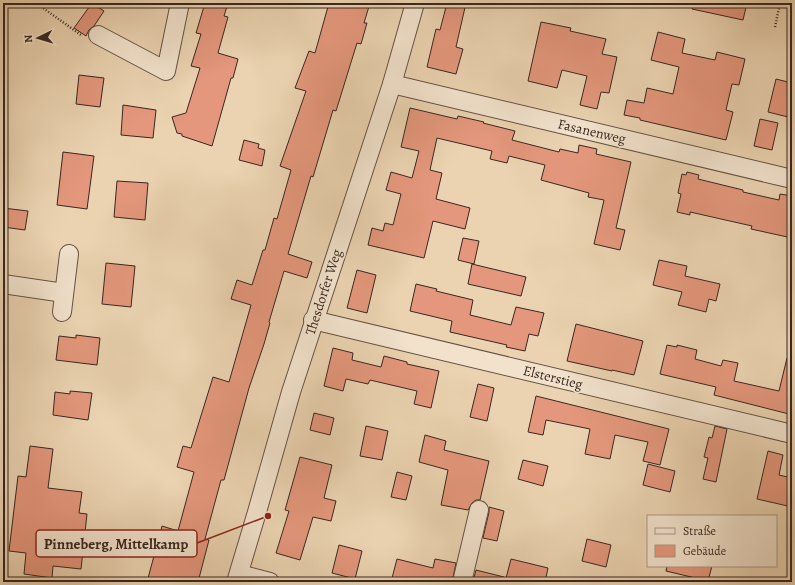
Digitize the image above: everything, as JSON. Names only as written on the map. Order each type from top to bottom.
[{"type":"street","points":[[98,36],[166,71],[180,3]]},
{"type":"street","name":"Thesdorfer Weg","points":[[238,578],[291,392],[392,84],[415,3]]},
{"type":"street","name":"Fasanenweg","points":[[392,84],[792,179]]},
{"type":"street","points":[[62,312],[69,254]]},
{"type":"street","points":[[3,284],[64,293]]},
{"type":"street","name":"Elsterstieg","points":[[314,320],[792,434]]},
{"type":"street","points":[[462,582],[479,510]]},
{"type":"street","points":[[238,578],[270,582]]},
{"type":"path","points":[[36,3],[68,26]]},
{"type":"path","points":[[775,27],[780,3]]},
{"type":"building","points":[[92,3],[104,11],[86,36],[74,28]]},
{"type":"building","points":[[205,3],[228,3],[224,16],[228,17],[218,53],[238,59],[233,78],[231,78],[212,146],[177,133],[172,117],[186,113],[200,68],[191,66],[201,34],[196,33]]},
{"type":"building","points":[[329,3],[370,3],[364,23],[367,23],[361,44],[357,43],[336,111],[333,110],[313,177],[311,176],[288,254],[312,262],[307,278],[284,271],[264,344],[249,388],[224,480],[221,480],[205,539],[209,540],[198,582],[147,582],[162,526],[178,531],[194,472],[177,467],[183,446],[191,448],[213,377],[229,382],[251,305],[231,299],[237,280],[252,285],[263,250],[265,250],[274,218],[277,219],[291,170],[280,166],[306,91],[295,88],[309,51],[315,53]]},
{"type":"building","points":[[447,3],[466,3],[456,47],[463,49],[456,74],[427,67],[436,29],[440,30]]},
{"type":"building","points":[[692,3],[747,3],[743,20],[692,9]]},
{"type":"building","points":[[541,22],[571,28],[570,31],[606,39],[602,54],[617,57],[609,93],[601,92],[597,109],[580,105],[587,76],[562,70],[557,88],[528,81]]},
{"type":"building","points":[[658,32],[685,39],[682,53],[715,60],[717,52],[745,59],[739,85],[732,84],[726,110],[733,112],[726,140],[624,115],[627,100],[644,103],[647,88],[673,94],[679,67],[651,60]]},
{"type":"building","points":[[79,75],[104,78],[100,107],[76,104]]},
{"type":"building","points":[[776,79],[792,83],[792,118],[768,112]]},
{"type":"building","points":[[123,105],[156,110],[153,138],[121,135]]},
{"type":"building","points":[[410,108],[457,119],[458,116],[515,131],[512,140],[559,152],[560,149],[578,153],[579,145],[597,149],[596,154],[631,162],[616,228],[625,230],[620,250],[594,244],[604,200],[588,197],[589,193],[541,180],[545,165],[509,156],[507,163],[490,159],[492,151],[437,138],[430,170],[442,173],[436,199],[470,208],[465,229],[433,221],[424,258],[368,245],[372,228],[383,231],[385,223],[393,225],[401,194],[386,190],[391,172],[412,178],[419,151],[401,147]]},
{"type":"building","points":[[760,119],[778,123],[772,150],[754,146]]},
{"type":"building","points":[[244,140],[259,144],[258,148],[265,150],[262,166],[239,160]]},
{"type":"building","points":[[63,152],[94,156],[87,209],[57,205]]},
{"type":"building","points":[[687,172],[699,175],[698,179],[743,190],[743,192],[779,200],[780,194],[792,196],[792,238],[751,229],[752,226],[690,212],[690,215],[677,212],[681,194],[678,193],[682,174],[686,175]]},
{"type":"building","points":[[117,181],[148,183],[145,220],[114,217]]},
{"type":"building","points":[[3,208],[28,211],[25,230],[3,227]]},
{"type":"building","points":[[463,238],[479,241],[474,264],[458,260]]},
{"type":"building","points":[[659,260],[687,266],[685,276],[720,284],[716,301],[709,299],[706,312],[678,305],[682,292],[653,285]]},
{"type":"building","points":[[106,263],[135,266],[131,307],[102,304]]},
{"type":"building","points":[[472,264],[526,277],[521,296],[468,284]]},
{"type":"building","points":[[357,270],[376,275],[367,313],[347,308]]},
{"type":"building","points":[[416,284],[437,289],[436,291],[473,300],[470,315],[511,325],[516,307],[544,313],[538,336],[529,334],[525,351],[506,347],[507,345],[450,332],[452,321],[410,311]]},
{"type":"building","points":[[576,324],[643,341],[634,375],[567,361]]},
{"type":"building","points":[[76,335],[100,338],[97,365],[56,360],[59,336],[76,338]]},
{"type":"building","points":[[667,345],[677,347],[677,345],[697,350],[695,359],[721,366],[723,360],[738,363],[734,381],[779,391],[787,358],[792,359],[792,402],[789,414],[714,395],[716,387],[660,374]]},
{"type":"building","points":[[333,348],[353,353],[352,360],[381,367],[384,356],[407,362],[407,364],[439,371],[431,408],[414,404],[417,391],[370,380],[368,384],[346,379],[343,391],[324,386]]},
{"type":"building","points":[[478,384],[494,388],[487,421],[470,417]]},
{"type":"building","points":[[70,391],[92,393],[88,420],[53,415],[55,392],[70,394]]},
{"type":"building","points":[[536,396],[669,429],[660,465],[643,461],[648,442],[615,435],[610,459],[585,454],[590,429],[546,420],[543,435],[528,432]]},
{"type":"building","points":[[314,413],[334,418],[330,435],[310,430]]},
{"type":"building","points":[[366,426],[388,431],[382,460],[360,456]]},
{"type":"building","points":[[715,426],[727,429],[716,482],[703,479],[708,458],[704,457],[709,437],[712,438]]},
{"type":"building","points":[[425,435],[446,441],[444,450],[489,461],[480,500],[476,500],[472,503],[468,510],[441,505],[448,470],[419,462]]},
{"type":"building","points":[[30,446],[53,449],[48,488],[82,492],[79,513],[87,514],[81,569],[53,566],[52,578],[24,574],[26,553],[9,551],[18,476],[26,477]]},
{"type":"building","points":[[768,451],[783,455],[779,475],[792,478],[792,507],[757,499]]},
{"type":"building","points":[[300,457],[332,465],[324,498],[336,501],[331,521],[313,517],[300,560],[276,553],[289,511],[285,510]]},
{"type":"building","points":[[523,460],[548,466],[543,486],[518,479]]},
{"type":"building","points":[[648,464],[675,471],[670,492],[643,485]]},
{"type":"building","points":[[397,472],[412,476],[406,500],[391,497]]},
{"type":"building","points":[[489,507],[504,511],[497,541],[483,538]]},
{"type":"building","points":[[587,539],[611,545],[606,567],[582,561]]},
{"type":"building","points":[[339,545],[362,551],[355,579],[332,573]]},
{"type":"building","points":[[397,559],[433,568],[435,559],[456,563],[452,582],[391,582]]},
{"type":"building","points":[[511,559],[548,568],[545,582],[505,582]]},
{"type":"building","points":[[667,567],[712,567],[708,581],[666,571]]},
{"type":"building","points":[[476,570],[504,577],[504,582],[473,582]]},
{"type":"place","name":"Pinneberg, Mittelkamp","points":[[268,516]]}]
